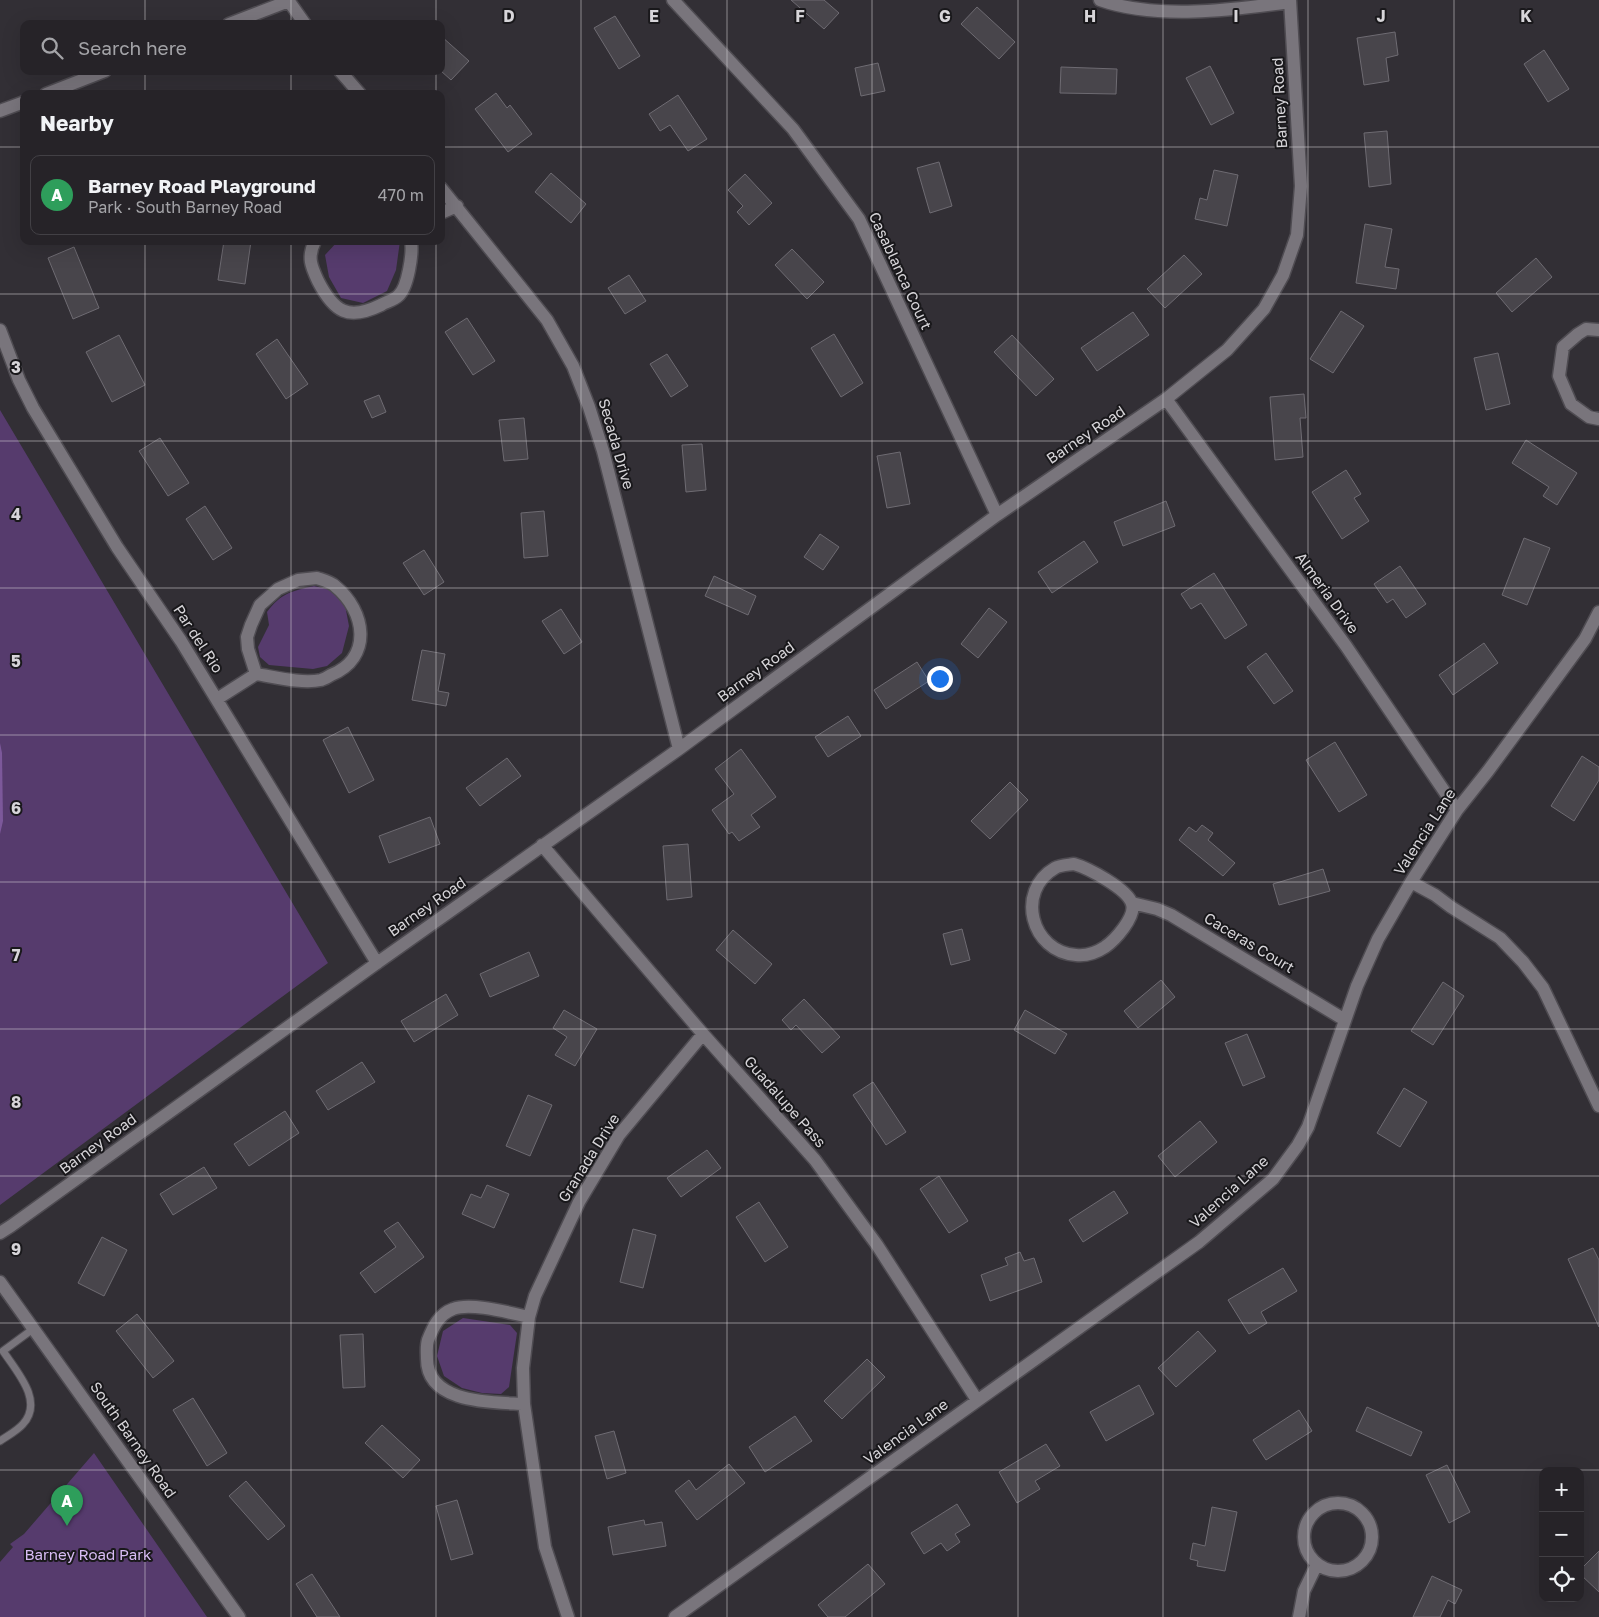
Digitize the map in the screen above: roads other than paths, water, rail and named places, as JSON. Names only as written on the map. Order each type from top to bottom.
[{"type":"street","points":[[239,20],[289,0],[302,20]]},
{"type":"street","name":"Casablanca Court","points":[[673,0],[793,129],[859,219],[997,515]]},
{"type":"street","points":[[1100,0],[1119,7],[1177,12],[1240,8],[1290,1]]},
{"type":"street","name":"Barney Road","points":[[0,1233],[542,845],[680,749],[997,515],[1166,400],[1227,350],[1264,309],[1283,275],[1297,235],[1301,186],[1290,1]]},
{"type":"street","points":[[56,90],[95,75]]},
{"type":"street","points":[[343,75],[357,90]]},
{"type":"street","points":[[0,111],[20,104]]},
{"type":"street","name":"Secada Drive","points":[[445,192],[547,320],[576,374],[603,451],[680,749]]},
{"type":"street","points":[[445,211],[457,206]]},
{"type":"street","points":[[313,245],[310,266],[322,290],[334,306],[346,313],[367,312],[400,296],[407,280],[411,245]]},
{"type":"street","points":[[1599,330],[1586,329],[1563,347],[1559,376],[1571,404],[1589,416],[1599,419]]},
{"type":"street","name":"Par del Rio","points":[[0,330],[20,380],[34,408],[117,548],[182,641],[377,963]]},
{"type":"street","name":"Almeria Drive","points":[[1166,400],[1346,646],[1457,810]]},
{"type":"street","points":[[217,698],[256,674],[303,680],[321,680],[340,672],[350,664],[356,656],[361,630],[358,616],[349,601],[334,584],[318,578],[298,580],[278,589],[260,605],[250,625],[247,637],[248,649],[256,674]]},
{"type":"street","name":"Valencia Lane","points":[[675,1617],[1199,1242],[1273,1179],[1298,1145],[1308,1127],[1357,986],[1378,939],[1411,882],[1457,810],[1585,639],[1599,612]]},
{"type":"street","name":"Guadalupe Pass","points":[[542,845],[703,1034],[815,1160],[877,1245],[978,1400]]},
{"type":"street","name":"Caceras Court","points":[[1132,903],[1131,916],[1111,943],[1102,950],[1082,955],[1062,952],[1052,947],[1038,932],[1032,912],[1035,891],[1040,882],[1056,868],[1074,864],[1084,867],[1095,872],[1126,895],[1132,903],[1157,909],[1170,915],[1345,1020]]},
{"type":"street","points":[[1411,882],[1435,895],[1500,938],[1523,962],[1543,988],[1599,1106]]},
{"type":"street","name":"Granada Drive","points":[[568,1617],[545,1547],[524,1404],[523,1368],[529,1316],[536,1296],[579,1202],[619,1134],[703,1034]]},
{"type":"street","name":"South Barney Road","points":[[0,1282],[238,1617]]},
{"type":"street","points":[[524,1404],[474,1401],[449,1393],[434,1381],[427,1366],[427,1344],[436,1321],[453,1309],[474,1306],[529,1316]]},
{"type":"street","points":[[1338,1503],[1348,1504],[1365,1515],[1373,1536],[1371,1547],[1366,1557],[1358,1565],[1343,1570],[1327,1569],[1317,1564],[1310,1556],[1305,1542],[1306,1526],[1311,1517],[1327,1505],[1338,1503]]},
{"type":"street","points":[[1299,1617],[1304,1591],[1317,1564]]},
{"type":"lane","points":[[0,1441],[22,1425],[31,1414],[31,1397],[2,1350],[34,1329]]},
{"type":"place","name":"Barney Road Playground","points":[[67,1526]]},
{"type":"park label","name":"Barney Road Park","points":[[88,1555]]}]
